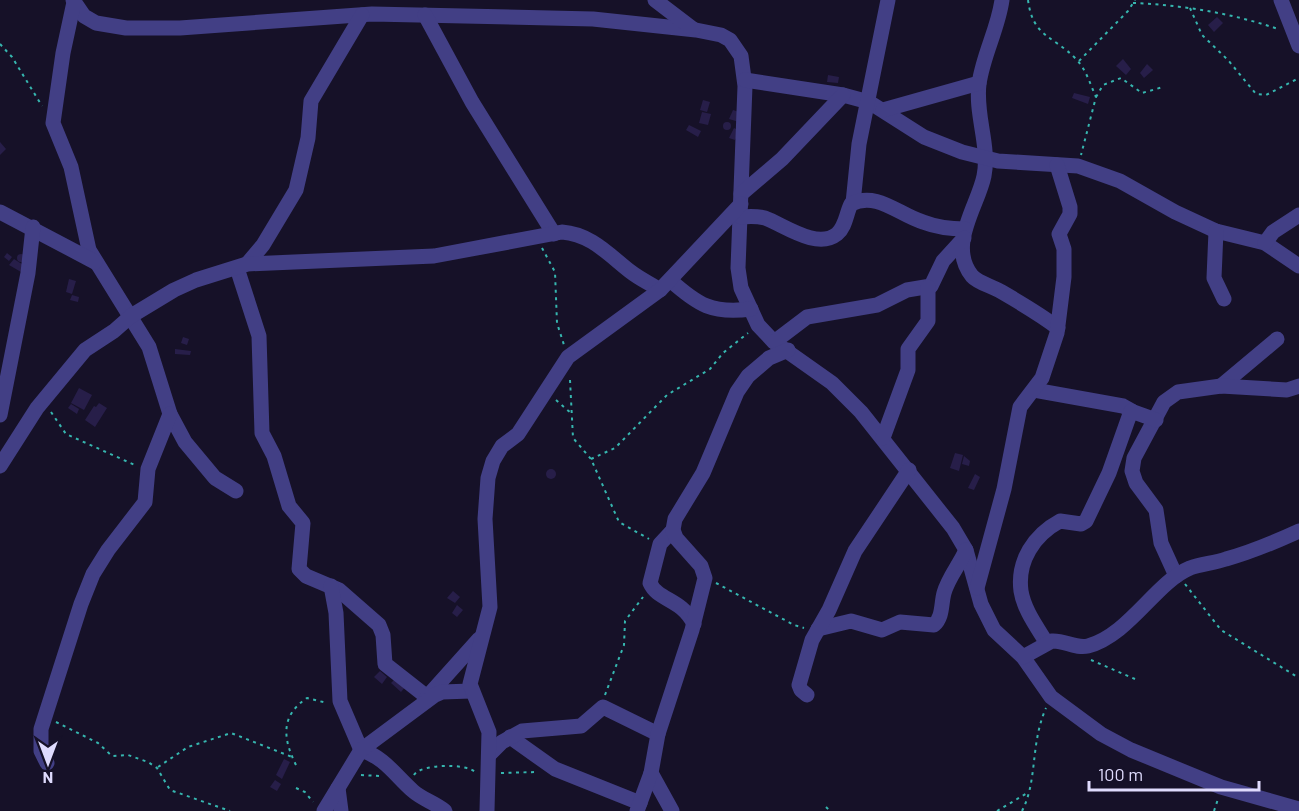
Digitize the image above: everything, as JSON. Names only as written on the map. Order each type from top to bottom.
[{"type":"street","points":[[350,0],[357,16]]},
{"type":"street","points":[[655,0],[696,30]]},
{"type":"street","points":[[741,205],[763,218],[823,239],[836,234],[843,227],[853,203],[856,158],[876,106],[888,0]]},
{"type":"street","points":[[774,342],[807,317],[877,305],[907,290],[928,287],[935,282],[948,254],[964,234],[981,189],[986,158],[981,131],[979,83],[998,25],[1002,0]]},
{"type":"street","points":[[1281,0],[1296,39]]},
{"type":"street","points":[[73,1],[84,16],[96,23],[126,28],[180,28],[357,16],[425,15],[593,19],[696,30],[721,35],[730,40],[741,56],[745,80],[738,268],[741,288],[758,325],[774,342],[788,350],[846,396],[909,470],[966,549],[977,590],[999,637],[1023,657],[1051,697],[1101,734],[1131,750],[1221,787],[1299,809]]},
{"type":"street","points":[[73,1],[53,123],[71,167],[89,250],[149,347],[170,414],[185,442],[215,478],[236,491]]},
{"type":"street","points":[[425,15],[472,102],[554,234]]},
{"type":"street","points":[[242,266],[263,246],[296,190],[306,148],[311,101],[357,16]]},
{"type":"street","points":[[745,80],[843,95],[876,106],[924,137],[962,152],[986,158],[1078,166],[1120,181],[1175,212],[1216,231],[1265,243],[1299,266]]},
{"type":"street","points":[[876,106],[979,83]]},
{"type":"street","points":[[487,811],[482,773],[490,754],[489,732],[471,691],[471,675],[490,607],[485,519],[488,478],[502,446],[518,434],[568,357],[665,285],[843,95]]},
{"type":"street","points":[[977,590],[1004,489],[1020,407],[1042,378],[1058,328],[1064,266],[1064,249],[1059,234],[1070,214],[1070,207],[1057,165]]},
{"type":"street","points":[[853,203],[877,201],[922,222],[964,234]]},
{"type":"street","points":[[0,212],[33,227],[95,262]]},
{"type":"street","points":[[1265,243],[1273,232],[1299,215]]},
{"type":"street","points":[[0,415],[28,273],[33,227]]},
{"type":"street","points":[[1216,231],[1214,278],[1224,299]]},
{"type":"street","points":[[0,466],[39,405],[85,350],[114,331],[131,316],[174,290],[242,266],[434,256],[554,234],[579,234],[600,246],[633,274],[686,294],[716,311],[750,309]]},
{"type":"street","points":[[964,234],[966,262],[973,278],[999,290],[1058,328]]},
{"type":"street","points":[[242,266],[259,336],[262,433],[274,456],[289,506],[303,523],[300,569],[306,576],[332,586],[350,598],[381,628],[385,664],[426,699]]},
{"type":"street","points":[[883,438],[908,370],[908,349],[928,321],[928,287]]},
{"type":"street","points":[[1221,386],[1277,339]]},
{"type":"street","points":[[510,737],[555,769],[639,807],[651,773],[658,734],[694,624],[705,574],[676,538],[673,530],[675,519],[713,453],[737,392],[748,376],[762,364],[788,350]]},
{"type":"street","points":[[1176,576],[1161,543],[1156,510],[1136,483],[1132,471],[1134,458],[1164,402],[1178,392],[1221,386],[1287,390],[1299,386]]},
{"type":"street","points":[[1034,390],[1114,405],[1156,420]]},
{"type":"street","points":[[1046,642],[1031,619],[1021,591],[1025,560],[1030,544],[1060,521],[1081,524],[1086,521],[1132,411]]},
{"type":"street","points":[[47,763],[40,740],[44,718],[93,574],[145,502],[147,477],[170,414]]},
{"type":"street","points":[[807,695],[801,690],[800,685],[812,640],[855,551],[909,470]]},
{"type":"street","points":[[673,530],[660,544],[650,583],[658,594],[684,608],[694,624]]},
{"type":"street","points":[[1023,657],[1046,642],[1057,640],[1083,647],[1101,640],[1145,608],[1176,576],[1190,568],[1246,553],[1299,531]]},
{"type":"street","points":[[818,629],[851,621],[882,630],[900,622],[934,625],[940,615],[944,591],[966,549]]},
{"type":"street","points":[[332,586],[336,613],[340,701],[344,715],[361,750],[383,760],[415,793],[431,800],[445,811]]},
{"type":"street","points":[[320,808],[338,788],[361,750],[426,699],[483,634]]},
{"type":"street","points":[[426,699],[442,692],[471,691]]},
{"type":"street","points":[[490,754],[510,737],[534,729],[581,726],[603,706],[658,734]]},
{"type":"street","points":[[651,773],[672,811]]},
{"type":"street","points":[[338,788],[341,811]]},
{"type":"path","points":[[1028,0],[1029,14],[1039,31],[1079,62],[1096,97]]},
{"type":"path","points":[[1079,62],[1134,2],[1190,8],[1251,20],[1296,39]]},
{"type":"path","points":[[1190,8],[1202,35],[1228,60],[1256,94],[1266,95],[1299,78]]},
{"type":"path","points":[[0,44],[12,57],[53,123]]},
{"type":"path","points":[[1078,166],[1096,97],[1103,86],[1121,78],[1142,93],[1162,87]]},
{"type":"path","points":[[532,238],[544,250],[555,272],[557,323],[568,357]]},
{"type":"path","points":[[591,459],[615,448],[667,395],[694,381],[710,369],[723,354],[758,325]]},
{"type":"path","points":[[570,380],[573,438],[591,459],[619,522],[660,544]]},
{"type":"path","points":[[545,390],[572,414]]},
{"type":"path","points":[[39,405],[51,413],[58,426],[66,434],[131,461],[147,477]]},
{"type":"path","points":[[705,574],[724,590],[794,625],[812,630],[818,629]]},
{"type":"path","points":[[1176,576],[1221,630],[1299,678]]},
{"type":"path","points":[[603,706],[608,682],[624,645],[625,621],[641,603],[650,583]]},
{"type":"path","points":[[1083,647],[1090,659],[1135,679]]},
{"type":"path","points":[[1022,811],[1029,792],[1036,731],[1051,697]]},
{"type":"path","points":[[296,765],[285,734],[286,723],[303,700],[316,698],[344,715]]},
{"type":"path","points":[[44,718],[98,742],[112,756],[133,755],[157,768],[170,790],[230,811]]},
{"type":"path","points":[[157,768],[188,747],[231,733],[292,757]]},
{"type":"path","points":[[346,774],[411,778],[417,770],[452,766],[464,766],[482,773],[546,772],[555,769]]},
{"type":"path","points":[[296,788],[305,792],[320,808]]},
{"type":"path","points":[[997,811],[1029,792]]},
{"type":"path","points":[[826,807],[830,811]]},
{"type":"building","points":[[1217,17],[1223,23],[1214,32],[1208,25]]},
{"type":"building","points":[[1123,59],[1131,69],[1126,75],[1116,66]]},
{"type":"building","points":[[1147,64],[1153,70],[1144,78],[1140,73]]},
{"type":"building","points":[[828,75],[839,77],[838,83],[827,82]]},
{"type":"building","points":[[1074,93],[1090,97],[1088,104],[1072,98]]},
{"type":"building","points":[[703,100],[710,102],[707,112],[700,110]]},
{"type":"building","points":[[733,110],[742,113],[739,122],[729,119]]},
{"type":"building","points":[[702,112],[711,114],[708,125],[699,123]]},
{"type":"building","points":[[727,122],[731,126],[727,130],[723,126]]},
{"type":"building","points":[[689,125],[701,131],[698,137],[686,130]]},
{"type":"building","points":[[734,128],[740,131],[735,140],[729,138]]},
{"type":"building","points":[[0,142],[6,149],[0,155]]},
{"type":"building","points":[[7,253],[12,257],[9,261],[4,257]]},
{"type":"building","points":[[21,254],[25,258],[21,262],[17,258]]},
{"type":"building","points":[[14,259],[25,266],[21,272],[9,265]]},
{"type":"building","points":[[69,279],[76,281],[72,294],[66,292]]},
{"type":"building","points":[[72,295],[79,297],[78,302],[70,300]]},
{"type":"building","points":[[183,337],[189,339],[187,345],[181,343]]},
{"type":"building","points":[[175,349],[191,351],[190,355],[175,354]]},
{"type":"building","points":[[79,388],[92,395],[84,410],[71,403]]},
{"type":"building","points":[[99,403],[107,408],[95,427],[85,420],[94,406],[96,407]]},
{"type":"building","points":[[71,404],[79,409],[77,414],[68,408]]},
{"type":"building","points":[[955,453],[963,455],[959,471],[950,468]]},
{"type":"building","points":[[964,456],[970,461],[969,466],[962,464]]},
{"type":"building","points":[[551,469],[555,470],[555,478],[551,479],[547,478],[546,474],[547,470]]},
{"type":"building","points":[[975,474],[980,477],[974,490],[968,488]]},
{"type":"building","points":[[453,591],[460,597],[455,603],[447,598]]},
{"type":"building","points":[[457,605],[463,610],[457,617],[452,613]]},
{"type":"building","points":[[380,671],[387,677],[382,684],[374,677]]},
{"type":"building","points":[[396,678],[406,686],[401,692],[391,683]]},
{"type":"building","points":[[284,759],[290,762],[282,779],[276,775]]},
{"type":"building","points":[[275,780],[281,784],[277,791],[270,787]]}]
